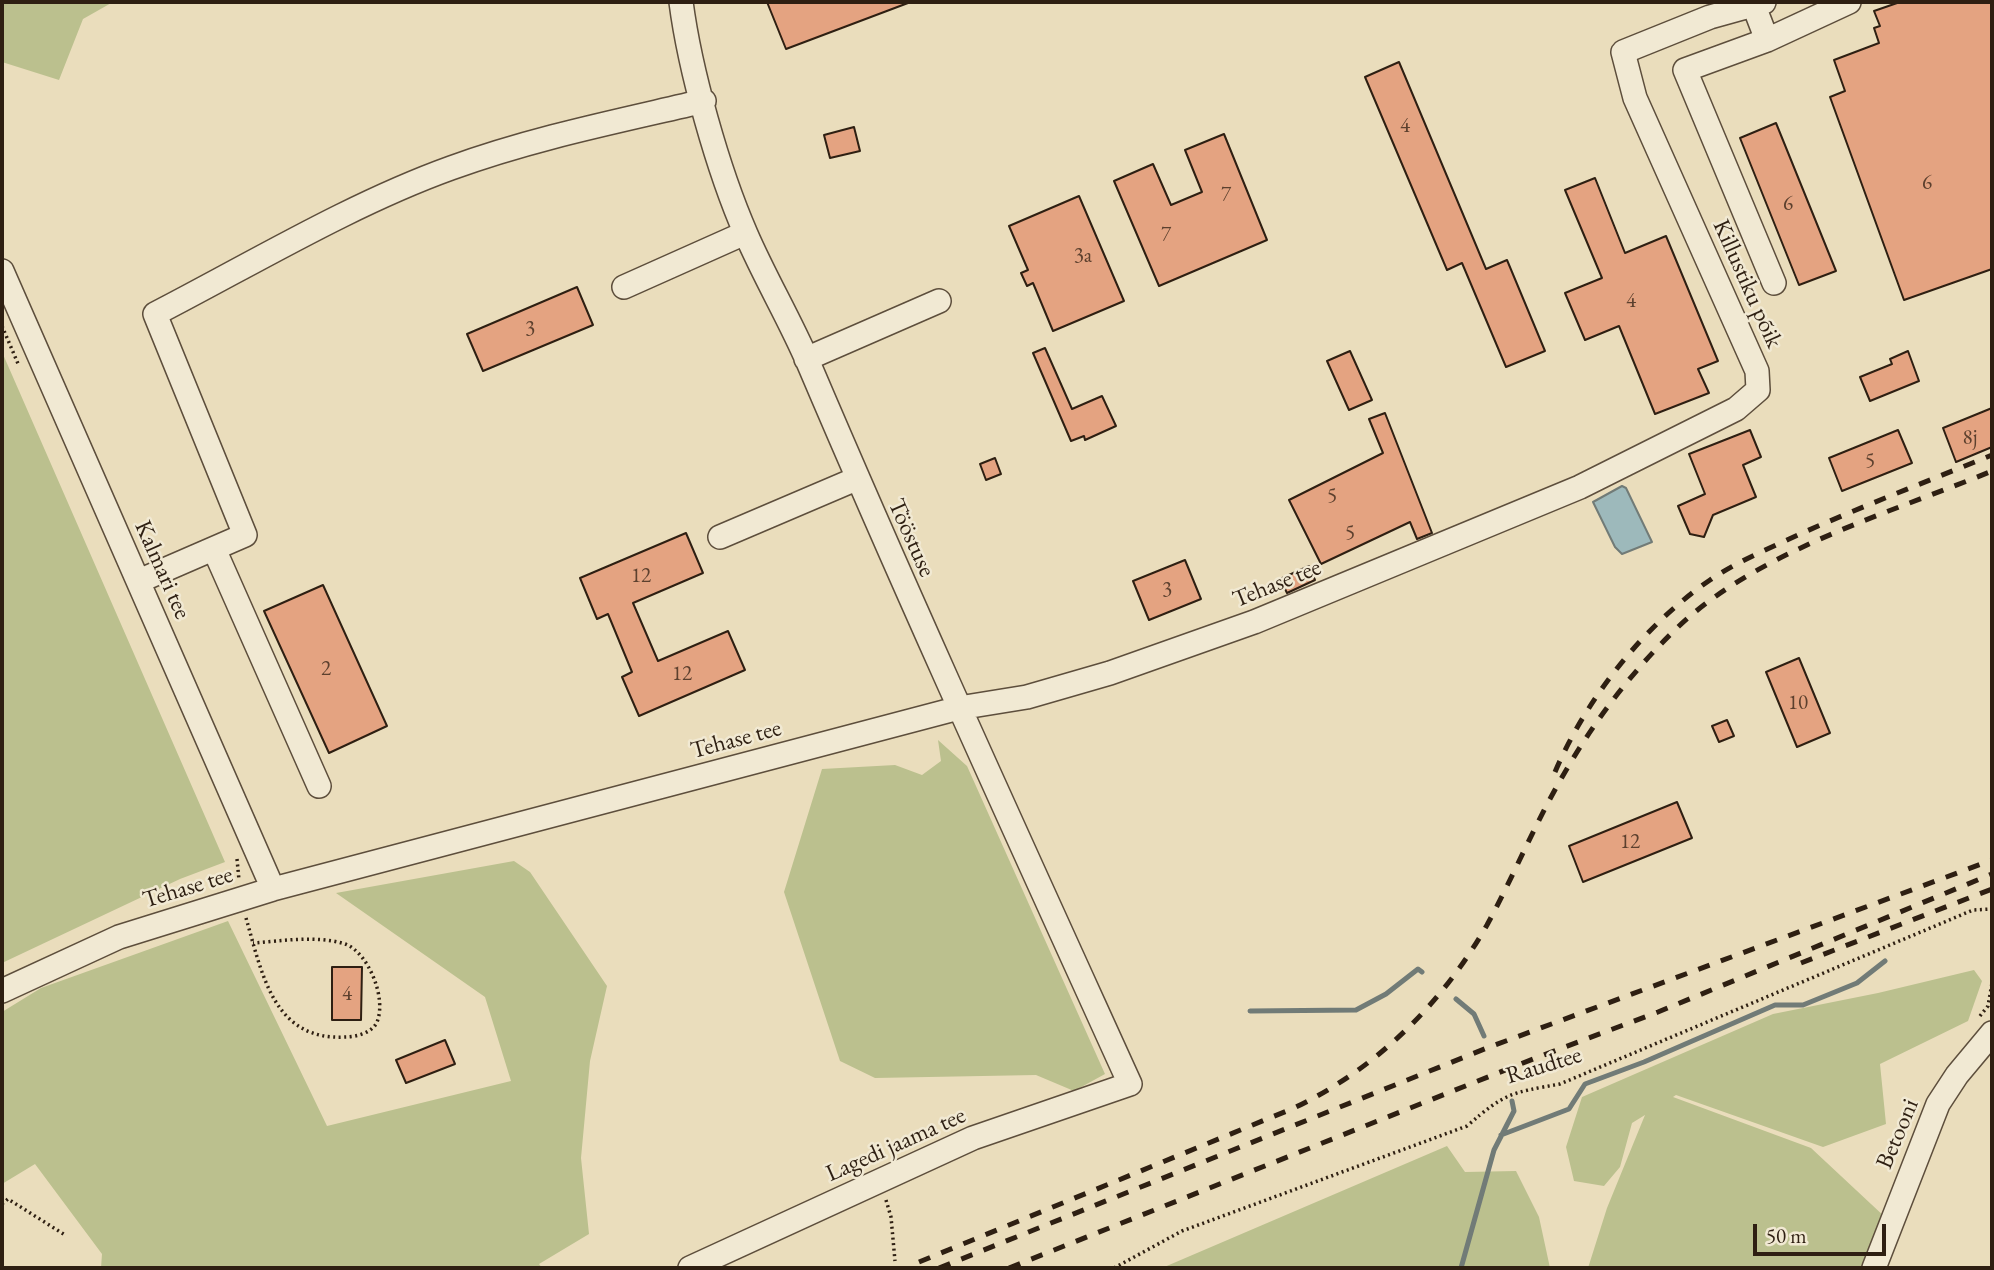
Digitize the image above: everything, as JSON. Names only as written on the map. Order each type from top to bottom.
[{"type":"street","name":"Tööstuse","points":[[681,2],[685,30],[721,166],[745,233],[806,359],[856,479],[1130,1084]]},
{"type":"street","points":[[1774,283],[1685,69],[1767,40],[1849,2]]},
{"type":"street","points":[[1759,4],[1767,40]]},
{"type":"street","name":"Killustiku põik","points":[[1480,527],[1580,487],[1736,409],[1758,390],[1757,372],[1635,98],[1623,52],[1710,17],[1759,4]]},
{"type":"street","points":[[138,581],[245,535],[155,314],[373,202],[451,168],[582,129],[704,101]]},
{"type":"street","points":[[624,287],[745,233]]},
{"type":"street","name":"Kalmari tee","points":[[2,271],[274,889]]},
{"type":"street","points":[[806,359],[939,300]]},
{"type":"street","points":[[720,537],[856,479]]},
{"type":"street","name":"Tehase tee","points":[[2,991],[119,937],[274,889],[960,708],[1027,697],[1147,660],[1254,622],[1480,527]]},
{"type":"street","points":[[214,549],[319,786]]},
{"type":"street","name":"Betooni","points":[[1874,1268],[1938,1104],[1956,1075],[1992,1033]]},
{"type":"street","name":"Lagedi jaama tee","points":[[690,1268],[974,1138],[1130,1084]]},
{"type":"path","points":[[241,900],[253,943],[262,973],[277,1006],[292,1024],[323,1038],[348,1037],[369,1032],[377,1021],[378,997],[365,957],[346,944],[324,940],[253,943]]},
{"type":"path","name":"Raudtee","points":[[1114,1268],[1182,1231],[1467,1126],[1499,1098],[1513,1092],[1560,1084],[1973,910],[1992,909]]},
{"type":"path","points":[[880,1181],[891,1217],[895,1261]]},
{"type":"path","points":[[2,1204],[8,1199],[21,1205],[65,1236]]},
{"type":"green space","points":[[2,2],[113,2],[83,19],[59,80],[2,62]]},
{"type":"green space","points":[[2,352],[225,862],[180,879],[2,963]]},
{"type":"green space","points":[[938,740],[967,766],[1105,1074],[1074,1091],[1036,1075],[875,1078],[840,1061],[784,892],[822,769],[895,765],[922,775],[941,761]]},
{"type":"green space","points":[[514,861],[530,872],[607,986],[590,1061],[581,1158],[589,1234],[539,1264],[542,1268],[101,1268],[102,1254],[35,1164],[2,1184],[2,1012],[41,988],[228,921],[327,1126],[511,1081],[485,997],[336,893]]},
{"type":"green space","points":[[1974,970],[1982,981],[1968,1021],[1880,1064],[1886,1124],[1823,1147],[1676,1095],[1673,1097],[1811,1148],[1886,1218],[1867,1268],[1588,1268],[1607,1208],[1645,1115],[1632,1123],[1620,1167],[1604,1186],[1574,1181],[1566,1147],[1582,1097],[1773,1014]]},
{"type":"green space","points":[[1447,1146],[1465,1172],[1516,1171],[1539,1217],[1550,1268],[1162,1268]]},
{"type":"water","points":[[1622,486],[1626,488],[1652,542],[1622,554],[1615,547],[1593,502]]},
{"type":"building","points":[[767,2],[908,2],[908,3],[786,49]]},
{"type":"building","points":[[1900,2],[1992,2],[1992,269],[1904,300],[1830,97],[1845,91],[1834,60],[1879,43],[1874,28],[1880,26],[1874,11]]},
{"type":"building","points":[[1399,62],[1486,269],[1507,260],[1545,351],[1506,367],[1462,263],[1447,270],[1365,77]]},
{"type":"building","points":[[1776,123],[1836,271],[1799,285],[1740,138]]},
{"type":"building","points":[[854,127],[860,151],[830,158],[824,135]]},
{"type":"building","points":[[1224,134],[1267,240],[1159,286],[1114,181],[1153,164],[1171,205],[1202,192],[1185,150]]},
{"type":"building","points":[[1595,178],[1625,253],[1666,236],[1718,361],[1698,369],[1709,393],[1655,414],[1619,326],[1585,340],[1565,293],[1602,278],[1565,190]]},
{"type":"building","points":[[1079,196],[1124,301],[1053,331],[1033,283],[1027,286],[1021,273],[1028,270],[1009,226]]},
{"type":"building","points":[[577,287],[593,325],[483,371],[467,334]]},
{"type":"building","points":[[1045,348],[1072,409],[1102,396],[1116,426],[1085,440],[1084,436],[1071,441],[1033,353]]},
{"type":"building","points":[[1350,351],[1372,400],[1349,410],[1327,361]]},
{"type":"building","points":[[1908,351],[1919,381],[1870,401],[1860,377],[1892,364],[1890,359]]},
{"type":"building","points":[[1992,408],[1992,447],[1956,462],[1943,428]]},
{"type":"building","points":[[1385,413],[1432,533],[1417,539],[1410,522],[1321,564],[1289,500],[1383,453],[1369,419]]},
{"type":"building","points":[[1750,430],[1761,457],[1743,465],[1756,497],[1713,515],[1704,537],[1690,534],[1678,506],[1705,494],[1689,454]]},
{"type":"building","points":[[1898,430],[1912,463],[1842,491],[1829,458]]},
{"type":"building","points":[[995,458],[1001,474],[986,480],[980,464]]},
{"type":"building","points":[[686,533],[703,573],[633,603],[658,661],[728,631],[745,670],[639,716],[622,677],[632,672],[608,614],[597,619],[580,578]]},
{"type":"building","points":[[1185,560],[1201,599],[1149,620],[1133,581]]},
{"type":"building","points":[[1309,566],[1315,580],[1287,593],[1280,579]]},
{"type":"building","points":[[323,585],[387,726],[329,753],[264,611]]},
{"type":"building","points":[[1799,658],[1830,733],[1797,747],[1766,672]]},
{"type":"building","points":[[1727,720],[1734,736],[1719,742],[1712,726]]},
{"type":"building","points":[[1677,802],[1692,838],[1583,882],[1569,846]]},
{"type":"building","points":[[332,967],[362,967],[361,1020],[332,1020]]},
{"type":"building","points":[[445,1040],[455,1064],[406,1083],[396,1060]]},
{"type":"waterway","points":[[1501,1135],[1569,1109],[1585,1084],[1644,1062],[1775,1005],[1803,1005],[1857,983],[1885,961]]},
{"type":"waterway","points":[[1250,1011],[1356,1010],[1386,994],[1418,969],[1422,972]]},
{"type":"waterway","points":[[1456,999],[1474,1014],[1484,1036]]},
{"type":"waterway","points":[[1461,1268],[1494,1150],[1514,1111],[1512,1101]]},
{"type":"railway","points":[[1555,772],[1583,718],[1619,666],[1662,619],[1710,580],[1800,534],[1992,455]]},
{"type":"railway","points":[[919,1262],[1294,1108],[1352,1074],[1404,1032],[1428,1007],[1469,954],[1487,925],[1551,797],[1586,738],[1613,699],[1677,628],[1709,601],[1785,556],[1826,536],[1992,471]]},
{"type":"railway","points":[[939,1268],[1487,1048],[1992,860]]},
{"type":"railway","points":[[1009,1268],[1533,1059],[1658,1012],[1992,874]]},
{"type":"railway","points":[[1801,963],[1992,889]]}]
